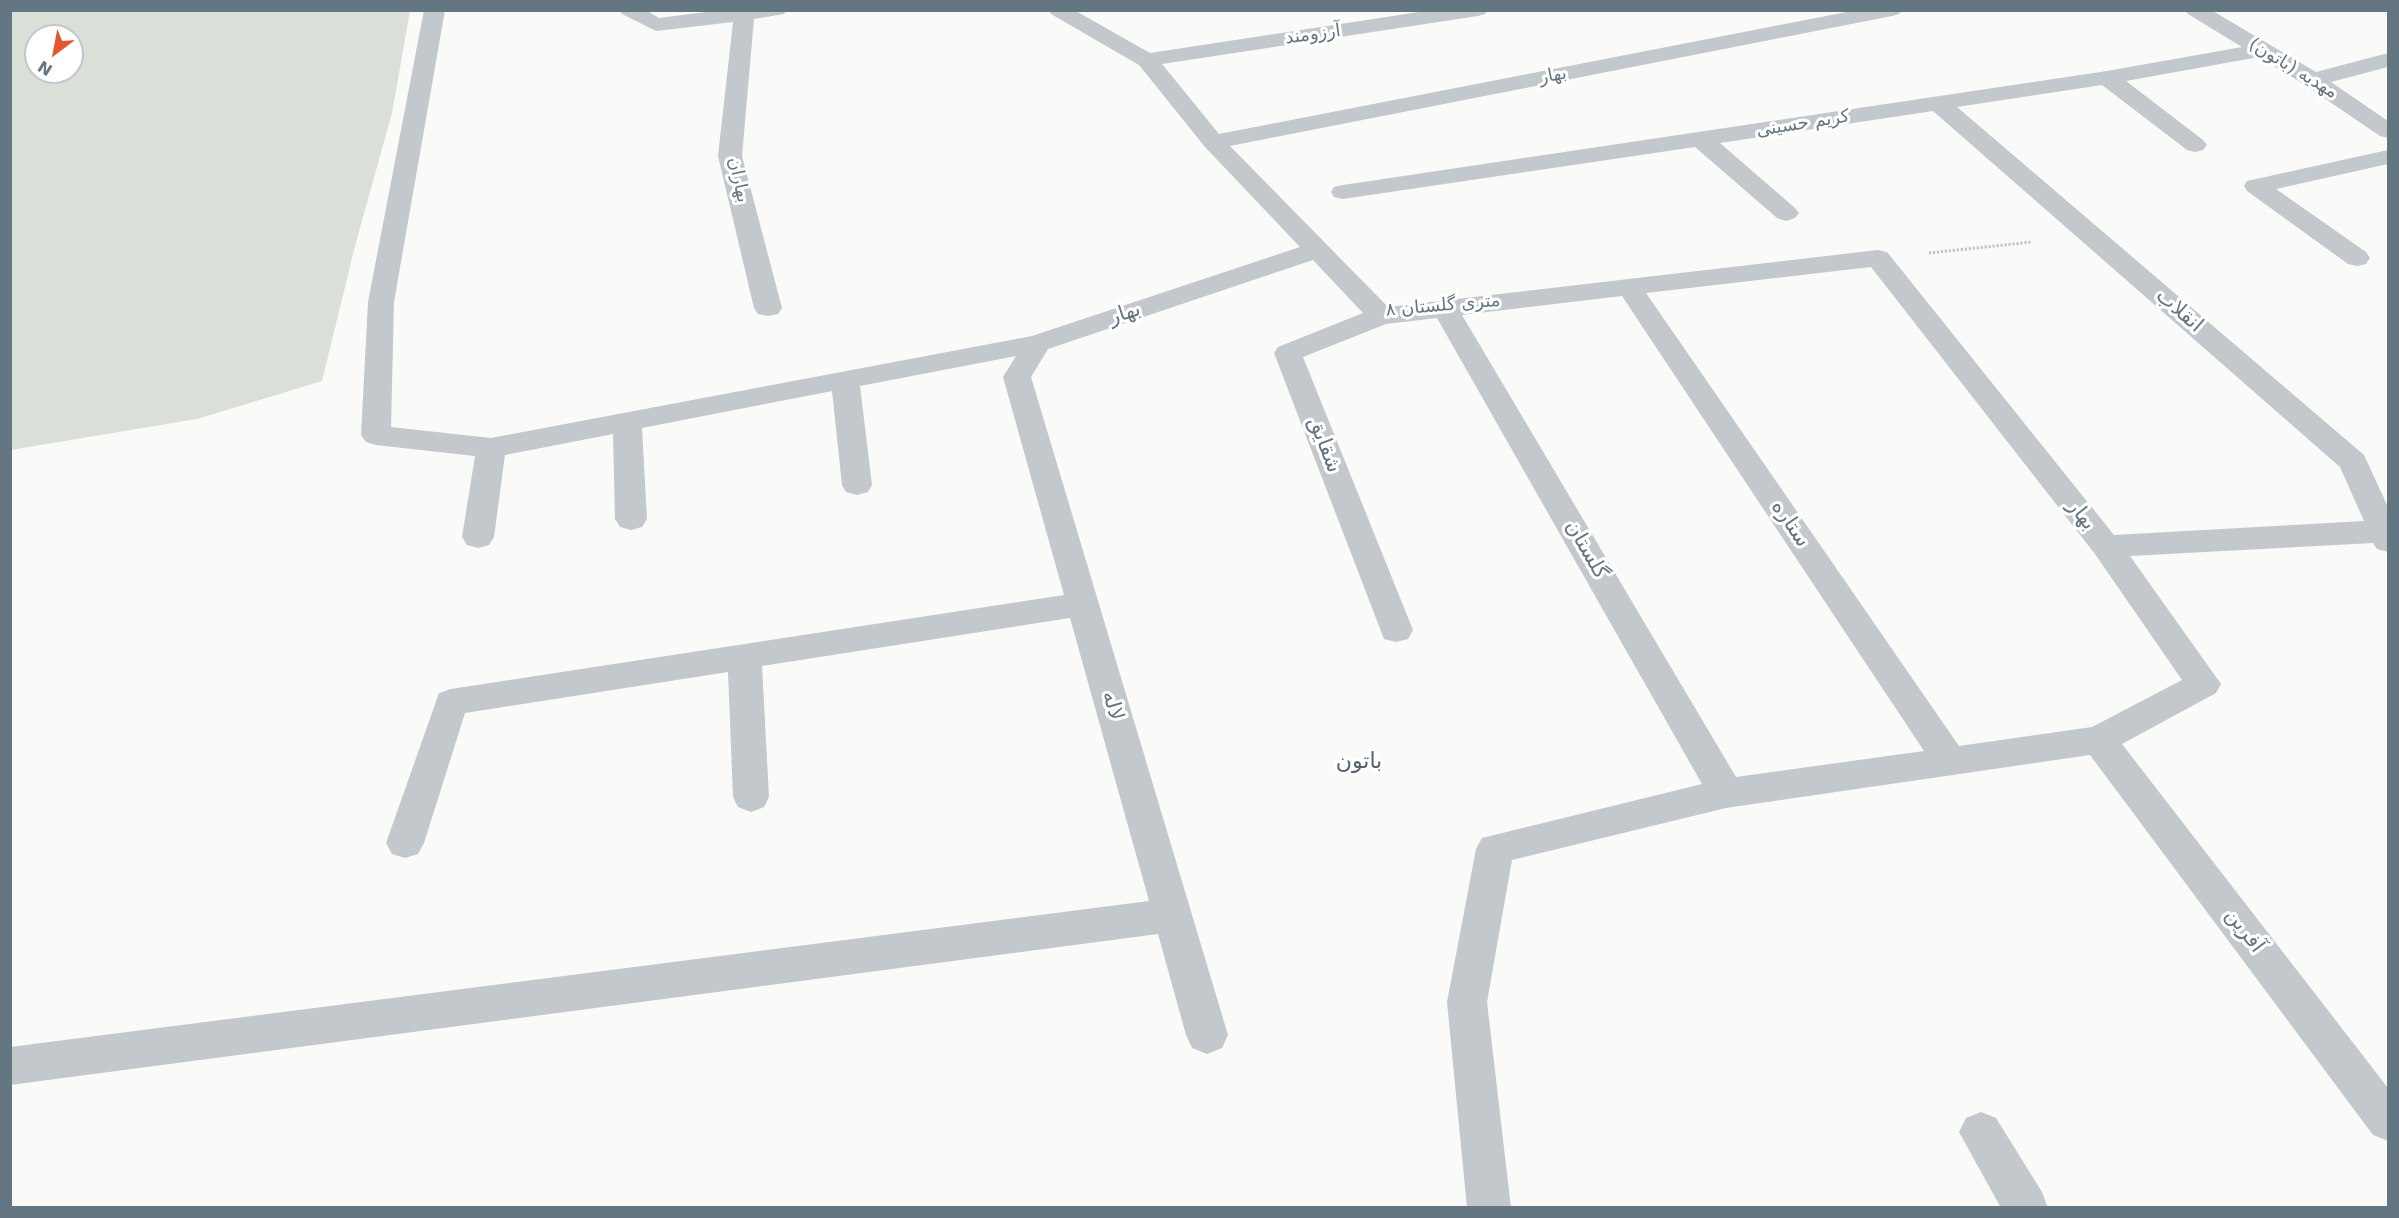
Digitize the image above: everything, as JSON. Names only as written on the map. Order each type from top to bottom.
[{"type":"street","name":"بهار","points":[[435,10],[381,302],[376,435],[491,448],[1038,343],[1318,250]]},
{"type":"street","points":[[629,10],[656,25],[777,10]]},
{"type":"street","name":"۸ متری گلستان","points":[[1058,10],[1148,60],[1213,142],[1381,316],[1878,258]]},
{"type":"street","name":"آرزومند","points":[[1148,60],[1478,10]]},
{"type":"street","name":"بهار","points":[[1213,142],[1892,10]]},
{"type":"street","name":"مهدیه (باتون)","points":[[2195,10],[2313,80],[2388,131]]},
{"type":"street","name":"بهاران","points":[[744,15],[730,156],[768,308]]},
{"type":"street","name":"کریم حسینی","points":[[1343,192],[1939,104],[2107,78],[2262,50]]},
{"type":"street","points":[[2313,80],[2388,60]]},
{"type":"street","points":[[2107,78],[2195,145]]},
{"type":"street","name":"انقلاب","points":[[1939,104],[2353,462],[2387,534]]},
{"type":"street","points":[[1702,140],[1786,213]]},
{"type":"street","points":[[2357,258],[2256,186],[2388,157]]},
{"type":"street","name":"بهار","points":[[1878,258],[2106,546],[2204,684],[2099,740]]},
{"type":"street","name":"ستاره","points":[[1629,287],[1950,761]]},
{"type":"street","name":"گلستان","points":[[1445,308],[1726,793]]},
{"type":"street","name":"شقایق","points":[[1381,316],[1288,353],[1396,630]]},
{"type":"street","name":"لاله","points":[[1038,343],[1017,377],[1207,1035]]},
{"type":"street","points":[[845,380],[858,485]]},
{"type":"street","points":[[627,422],[631,519]]},
{"type":"street","points":[[478,537],[491,448]]},
{"type":"street","points":[[2106,546],[2387,534]]},
{"type":"street","points":[[405,843],[451,702],[1083,604]]},
{"type":"street","points":[[744,656],[751,796]]},
{"type":"street","points":[[1489,1208],[1467,1002],[1495,849],[1726,793],[2099,740]]},
{"type":"street","name":"آفرین","points":[[2099,740],[2388,1121]]},
{"type":"street","points":[[10,1066],[1173,915]]},
{"type":"street","points":[[1981,1132],[2026,1208]]},
{"type":"path","points":[[1878,258],[2092,236]]},
{"type":"shaded area","points":[[11,10],[410,11],[392,113],[355,246],[322,381],[197,419],[11,450]]},
{"type":"district","name":"باتون","points":[[1359,762]]}]
